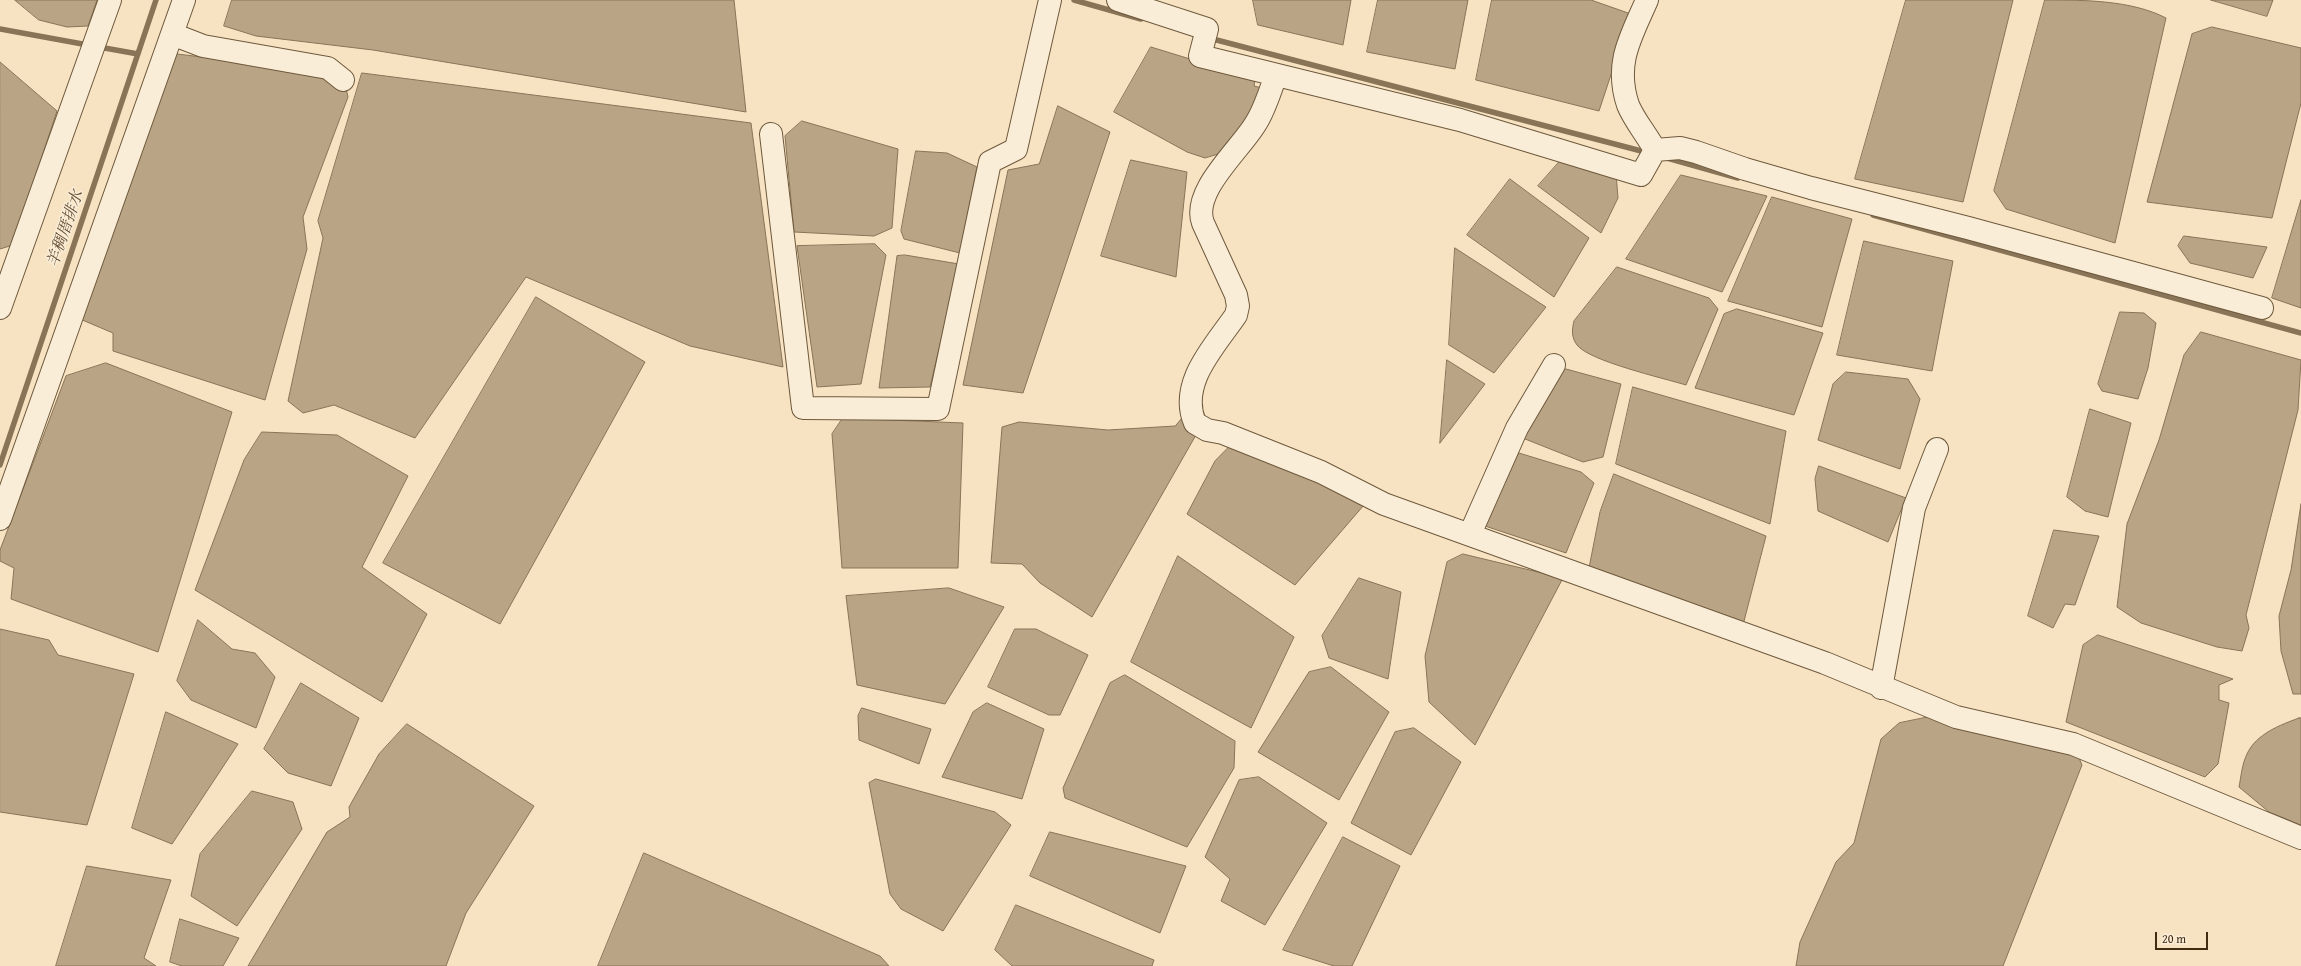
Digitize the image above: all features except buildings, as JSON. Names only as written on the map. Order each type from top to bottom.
[{"type":"lane","points":[[0,308],[110,0]]},
{"type":"lane","points":[[0,519],[184,0]]},
{"type":"lane","points":[[771,134],[803,408],[938,409],[990,162],[1016,149],[1050,0]]},
{"type":"lane","points":[[1118,0],[1205,36],[1200,56],[1460,120],[1642,175],[1650,158],[1680,148],[1811,188],[1968,228],[2262,308]]},
{"type":"lane","points":[[1647,0],[1627,48],[1622,70],[1628,105],[1650,158]]},
{"type":"lane","points":[[172,34],[203,46],[328,68],[343,80]]},
{"type":"lane","points":[[1276,75],[1257,123],[1213,181],[1201,204],[1200,216],[1236,295],[1238,306],[1236,315],[1194,381],[1189,400],[1191,414],[1195,423],[1207,430],[1223,433],[1320,472],[1384,504],[1825,663],[1881,688],[1956,718],[2073,744],[2301,838]]},
{"type":"lane","points":[[1470,534],[1516,428],[1554,365]]},
{"type":"lane","points":[[1881,688],[1914,508],[1937,449]]},
{"type":"shaded area","points":[[15,0],[97,0],[88,26],[67,27],[39,20]]},
{"type":"shaded area","points":[[232,0],[734,0],[746,112],[373,50],[256,36],[224,26]]},
{"type":"shaded area","points":[[1253,0],[1351,0],[1343,45],[1258,25]]},
{"type":"shaded area","points":[[1378,0],[1468,0],[1455,69],[1367,52]]},
{"type":"shaded area","points":[[1492,0],[1591,0],[1631,14],[1599,111],[1476,80]]},
{"type":"shaded area","points":[[1906,0],[2013,0],[1963,202],[1855,179]]},
{"type":"shaded area","points":[[2045,0],[2075,0],[2123,4],[2152,12],[2166,18],[2115,243],[2006,209],[1994,191]]},
{"type":"shaded area","points":[[2211,0],[2273,0],[2267,16]]},
{"type":"shaded area","points":[[2212,27],[2301,48],[2301,103],[2272,218],[2147,202],[2192,34]]},
{"type":"shaded area","points":[[1151,47],[1255,79],[1254,86],[1266,89],[1225,152],[1205,158],[1187,152],[1114,112]]},
{"type":"shaded area","points":[[177,54],[343,74],[348,97],[303,217],[307,249],[265,400],[113,351],[113,333],[80,319]]},
{"type":"shaded area","points":[[0,62],[57,111],[13,245],[0,249]]},
{"type":"shaded area","points":[[362,73],[751,123],[783,367],[690,346],[526,277],[415,438],[334,405],[303,413],[288,401],[323,238],[318,221]]},
{"type":"shaded area","points":[[1058,106],[1110,132],[1023,393],[963,385],[1008,170],[1039,164]]},
{"type":"shaded area","points":[[802,121],[898,149],[892,228],[874,236],[794,232],[785,136]]},
{"type":"shaded area","points":[[916,151],[947,153],[977,167],[960,253],[904,239],[901,231]]},
{"type":"shaded area","points":[[1131,160],[1187,172],[1176,277],[1101,256]]},
{"type":"shaded area","points":[[1561,160],[1616,173],[1618,198],[1601,233],[1538,186]]},
{"type":"shaded area","points":[[1681,175],[1767,196],[1722,292],[1626,259]]},
{"type":"shaded area","points":[[1510,179],[1589,238],[1554,297],[1467,235]]},
{"type":"shaded area","points":[[1772,197],[1852,219],[1822,327],[1728,301]]},
{"type":"shaded area","points":[[2301,200],[2301,308],[2272,298]]},
{"type":"shaded area","points":[[2184,236],[2267,247],[2253,278],[2190,263],[2178,246]]},
{"type":"shaded area","points":[[1864,241],[1953,261],[1932,371],[1837,355]]},
{"type":"shaded area","points":[[875,244],[886,255],[861,384],[817,387],[797,246]]},
{"type":"shaded area","points":[[1455,248],[1546,307],[1494,373],[1449,345]]},
{"type":"shaded area","points":[[905,255],[959,264],[930,387],[879,388],[897,256]]},
{"type":"shaded area","points":[[1617,267],[1709,298],[1718,309],[1686,385],[1611,363],[1584,351],[1575,342],[1572,333],[1574,321]]},
{"type":"shaded area","points":[[536,297],[645,362],[500,624],[383,563]]},
{"type":"shaded area","points":[[1737,309],[1823,333],[1794,415],[1695,388],[1724,314]]},
{"type":"shaded area","points":[[2120,312],[2144,313],[2156,323],[2148,368],[2138,399],[2102,391],[2098,384]]},
{"type":"shaded area","points":[[2201,332],[2301,360],[2298,410],[2246,615],[2249,628],[2242,651],[2217,647],[2141,623],[2117,607],[2127,524],[2159,440],[2184,355]]},
{"type":"shaded area","points":[[1447,360],[1485,384],[1440,443]]},
{"type":"shaded area","points":[[106,363],[232,412],[158,652],[11,599],[14,568],[0,561],[0,550],[66,376]]},
{"type":"shaded area","points":[[1566,369],[1621,384],[1603,457],[1583,462],[1515,435],[1545,375]]},
{"type":"shaded area","points":[[1846,372],[1908,379],[1920,399],[1900,469],[1818,440],[1833,384]]},
{"type":"shaded area","points":[[1633,387],[1786,431],[1770,524],[1616,464]]},
{"type":"shaded area","points":[[2090,409],[2131,423],[2108,517],[2085,511],[2067,497]]},
{"type":"shaded area","points":[[1184,416],[1196,435],[1092,617],[1040,583],[1022,564],[991,563],[1002,427],[1019,422],[1108,430],[1175,426]]},
{"type":"shaded area","points":[[843,418],[963,423],[958,568],[842,568],[832,434]]},
{"type":"shaded area","points":[[262,432],[337,435],[408,476],[362,567],[427,614],[382,702],[195,590],[244,460]]},
{"type":"shaded area","points":[[1238,438],[1364,505],[1295,585],[1187,514],[1215,461]]},
{"type":"shaded area","points":[[1519,453],[1581,472],[1594,483],[1566,553],[1485,526]]},
{"type":"shaded area","points":[[1819,466],[1906,498],[1888,542],[1818,511],[1815,479]]},
{"type":"shaded area","points":[[1614,474],[1766,536],[1743,625],[1589,568],[1600,512]]},
{"type":"shaded area","points":[[2301,504],[2301,694],[2293,694],[2281,651],[2279,616],[2291,570]]},
{"type":"shaded area","points":[[2054,530],[2099,536],[2075,605],[2065,604],[2053,628],[2028,616]]},
{"type":"shaded area","points":[[1463,554],[1563,578],[1475,745],[1429,702],[1425,656],[1447,562]]},
{"type":"shaded area","points":[[1178,556],[1294,637],[1251,728],[1131,662]]},
{"type":"shaded area","points":[[1359,578],[1401,592],[1388,679],[1329,658],[1322,636]]},
{"type":"shaded area","points":[[949,588],[1004,607],[945,704],[857,685],[846,596]]},
{"type":"shaded area","points":[[198,620],[232,649],[255,653],[275,677],[256,728],[191,700],[177,681]]},
{"type":"shaded area","points":[[0,629],[49,640],[58,655],[134,674],[87,825],[0,812]]},
{"type":"shaded area","points":[[1015,629],[1036,629],[1088,655],[1060,715],[1049,715],[988,687]]},
{"type":"shaded area","points":[[2098,635],[2233,679],[2219,685],[2219,700],[2229,703],[2218,764],[2205,777],[2066,722],[2083,645]]},
{"type":"shaded area","points":[[1331,667],[1389,712],[1339,800],[1258,752],[1309,672]]},
{"type":"shaded area","points":[[1125,675],[1235,741],[1234,768],[1187,847],[1065,798],[1063,788],[1110,683]]},
{"type":"shaded area","points":[[301,683],[359,718],[331,786],[288,773],[264,749]]},
{"type":"shaded area","points":[[987,703],[1044,729],[1022,799],[942,777],[973,712]]},
{"type":"shaded area","points":[[862,708],[931,729],[919,764],[859,740],[858,716]]},
{"type":"shaded area","points":[[166,712],[238,744],[172,844],[132,828]]},
{"type":"shaded area","points":[[1928,717],[2073,744],[2082,765],[2003,966],[1796,966],[1800,942],[1836,862],[1854,843],[1881,739],[1899,723]]},
{"type":"shaded area","points":[[2301,718],[2301,825],[2269,812],[2239,787],[2245,758],[2256,741],[2269,731]]},
{"type":"shaded area","points":[[407,724],[534,806],[466,913],[446,966],[248,966],[327,832],[350,817],[349,807],[379,754]]},
{"type":"shaded area","points":[[1414,728],[1461,762],[1411,855],[1351,823],[1395,732]]},
{"type":"shaded area","points":[[1259,777],[1327,823],[1265,925],[1221,901],[1230,879],[1205,857],[1239,780]]},
{"type":"shaded area","points":[[876,779],[995,812],[1011,825],[943,931],[901,909],[890,894],[869,783]]},
{"type":"shaded area","points":[[252,791],[293,802],[302,829],[237,926],[191,896],[200,854]]},
{"type":"shaded area","points":[[1050,832],[1186,866],[1160,933],[1030,876]]},
{"type":"shaded area","points":[[1343,837],[1400,866],[1352,966],[1334,966],[1283,950]]},
{"type":"shaded area","points":[[644,853],[880,956],[889,966],[598,966]]},
{"type":"shaded area","points":[[87,866],[171,880],[144,958],[156,966],[56,966]]},
{"type":"shaded area","points":[[1016,905],[1154,960],[1152,966],[1012,966],[995,950]]},
{"type":"shaded area","points":[[180,919],[239,938],[223,966],[182,966],[170,962]]},
{"type":"waterway","name":"羊稠厝排水","points":[[0,465],[156,0]]},
{"type":"waterway","points":[[1074,0],[1141,19]]},
{"type":"waterway","points":[[0,29],[88,45]]},
{"type":"waterway","points":[[1209,38],[1649,153]]},
{"type":"waterway","points":[[99,47],[138,54]]},
{"type":"waterway","points":[[1667,158],[1738,178]]},
{"type":"waterway","points":[[1873,215],[2301,333]]}]
